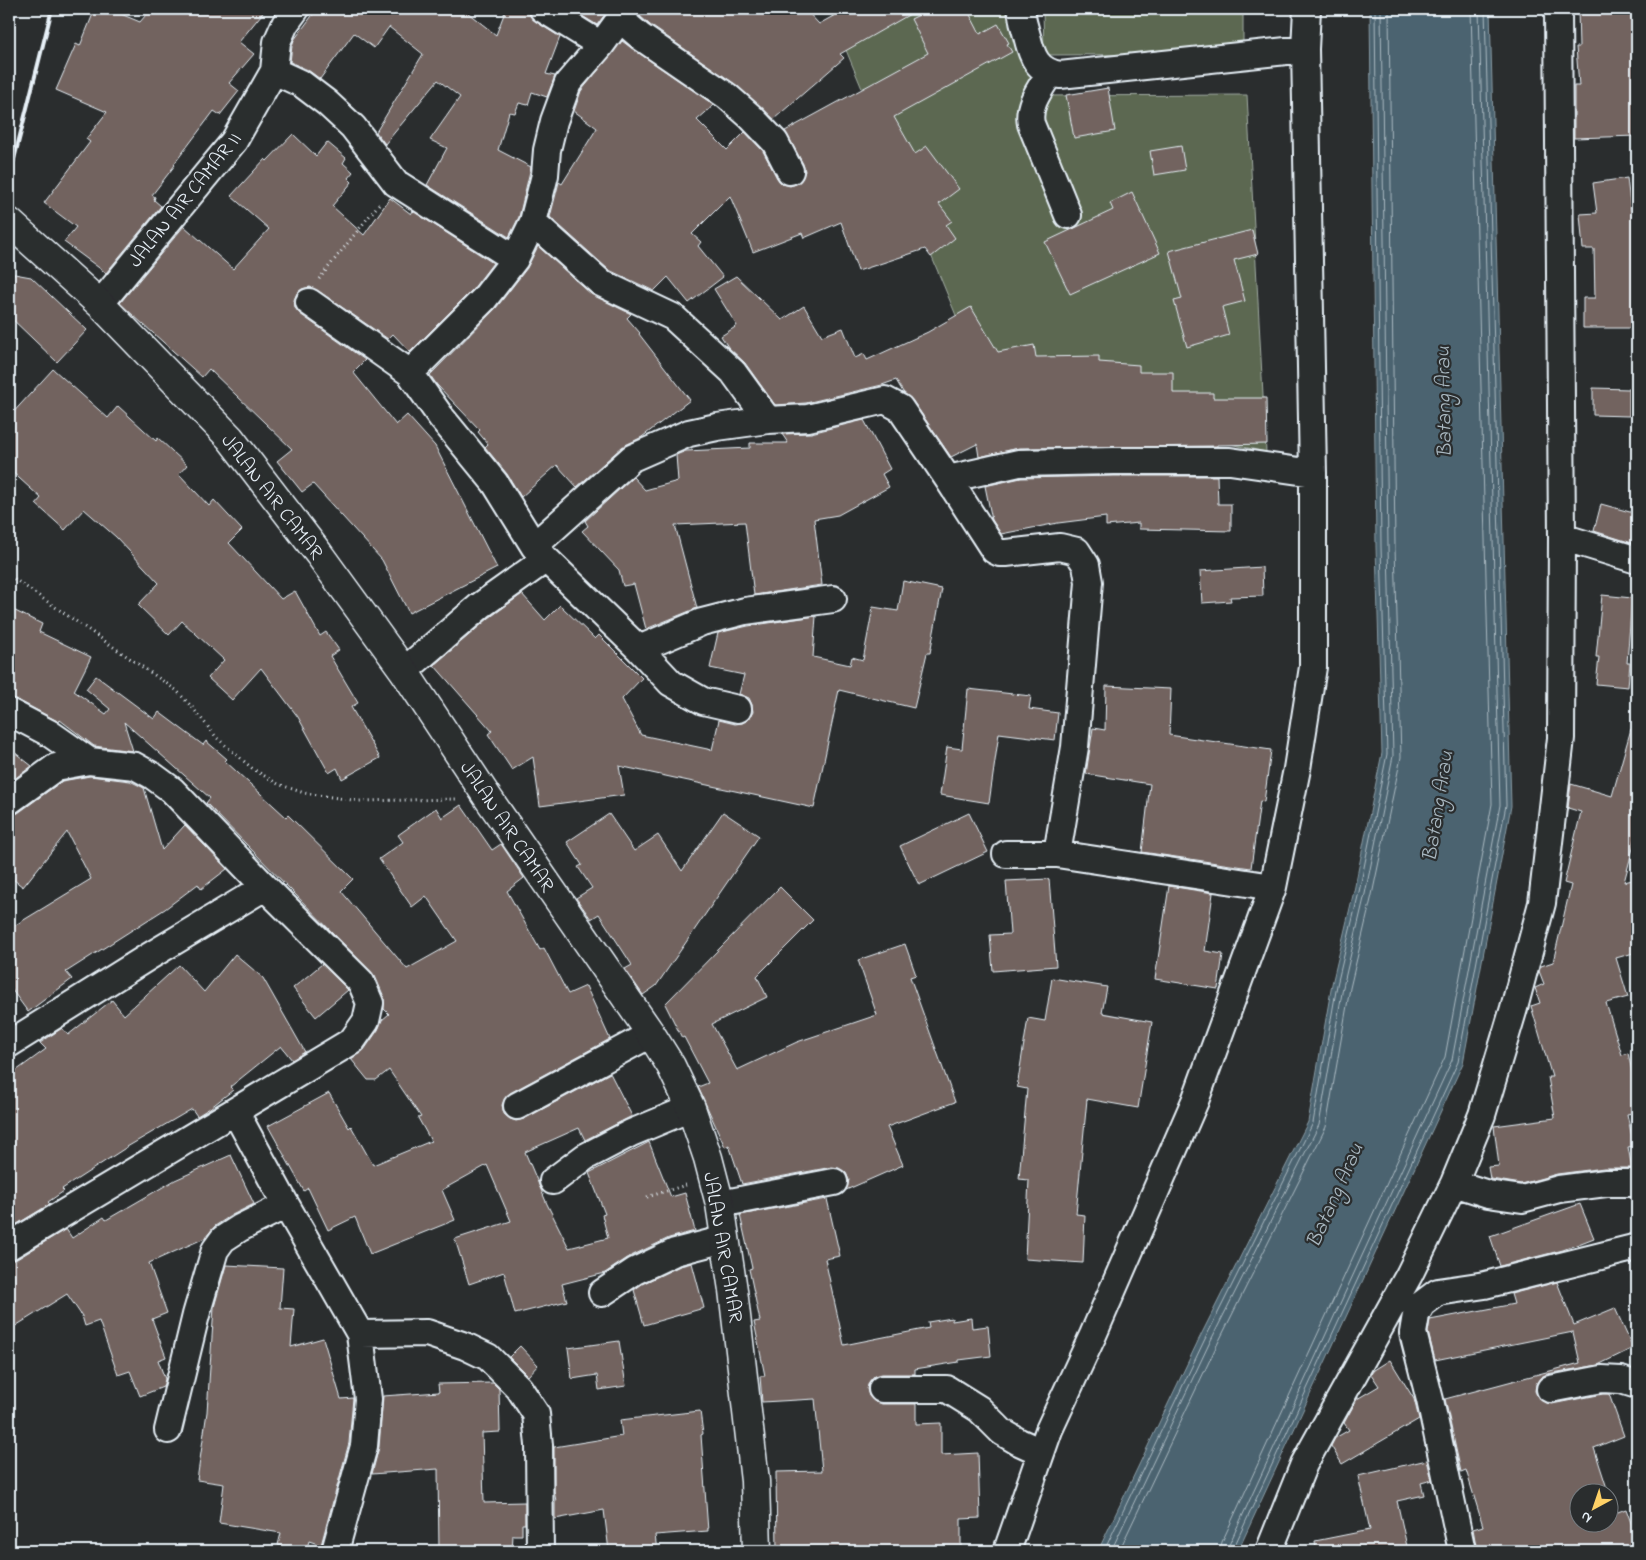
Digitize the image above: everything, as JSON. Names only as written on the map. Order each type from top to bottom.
[{"type":"main road","name":"JALAN AIR CAMAR","points":[[9,222],[100,304],[230,438],[320,554],[404,672],[671,1066],[691,1108],[714,1178],[720,1204],[733,1290],[756,1481],[757,1551]]},
{"type":"street","name":"JALAN AIR CAMAR II","points":[[100,304],[234,141],[274,71],[277,42],[285,24],[296,9]]},
{"type":"street","points":[[543,9],[601,45]]},
{"type":"street","points":[[1021,9],[1031,53],[1041,68],[1050,73],[1060,75],[1305,49]]},
{"type":"street","points":[[1007,1551],[1045,1441],[1195,1101],[1273,887],[1297,769],[1313,667],[1313,473],[1305,49],[1307,9]]},
{"type":"street","points":[[1269,1551],[1304,1464],[1409,1275],[1454,1183],[1482,1115],[1514,1008],[1542,903],[1561,738],[1562,538],[1558,9]]},
{"type":"street","points":[[410,373],[484,299],[515,259],[533,222],[545,175],[547,150],[554,121],[568,83],[601,45],[623,14],[641,37],[727,96],[751,117],[776,142],[790,171]]},
{"type":"street","points":[[274,71],[302,84],[327,103],[353,127],[396,182],[515,259]]},
{"type":"street","points":[[1050,73],[1033,103],[1029,116],[1068,215]]},
{"type":"street","points":[[533,222],[601,283],[673,317],[733,372],[768,420]]},
{"type":"street","points":[[309,302],[410,373],[440,417],[495,483],[540,553],[672,683],[703,701],[738,709]]},
{"type":"street","points":[[404,672],[540,553],[632,458],[689,433],[768,420],[808,418],[885,400],[900,408],[994,550],[1006,553],[1060,547],[1077,551],[1086,565],[1089,582],[1075,747],[1057,854]]},
{"type":"street","points":[[948,479],[1019,463],[1105,461],[1230,461],[1313,473]]},
{"type":"street","points":[[1562,538],[1637,560]]},
{"type":"street","points":[[638,649],[702,622],[746,611],[833,599]]},
{"type":"street","points":[[9,712],[49,734],[89,761]]},
{"type":"street","points":[[9,801],[56,767],[89,761],[134,766],[153,776],[172,790],[265,887],[361,982],[370,1003],[366,1021],[352,1041],[9,1246]]},
{"type":"street","points":[[1006,854],[1057,854],[1273,887]]},
{"type":"street","points":[[9,1044],[265,887]]},
{"type":"street","points":[[517,1106],[651,1034]]},
{"type":"street","points":[[553,1181],[585,1157],[631,1133],[691,1108]]},
{"type":"street","points":[[235,1111],[286,1206],[360,1334],[368,1399],[364,1446],[335,1551]]},
{"type":"street","points":[[720,1204],[834,1182]]},
{"type":"street","points":[[1454,1183],[1488,1194],[1522,1199],[1559,1190],[1606,1183],[1637,1182]]},
{"type":"street","points":[[168,1430],[196,1315],[215,1250],[223,1239],[240,1228],[286,1206]]},
{"type":"street","points":[[602,1293],[635,1271],[675,1252],[725,1239]]},
{"type":"street","points":[[1462,1551],[1430,1400],[1413,1333],[1416,1315],[1422,1304],[1438,1292],[1485,1286],[1637,1247]]},
{"type":"street","points":[[360,1334],[427,1334],[465,1346],[488,1357],[519,1388],[536,1414],[539,1445],[540,1551]]},
{"type":"street","points":[[1550,1389],[1602,1379],[1620,1380],[1637,1384]]},
{"type":"street","points":[[882,1389],[947,1389],[978,1409],[1002,1432],[1019,1442],[1045,1441]]},
{"type":"path","points":[[309,302],[311,291],[318,280],[396,182]]},
{"type":"path","points":[[10,576],[176,690],[217,738],[253,769],[278,784],[304,793],[359,802],[488,798]]},
{"type":"path","points":[[647,1197],[714,1178]]},
{"type":"green space","points":[[829,9],[1025,9],[1038,96],[1247,95],[1266,452],[987,390]]},
{"type":"green space","points":[[1043,9],[1243,9],[1243,54],[1044,55]]},
{"type":"water","name":"Batang Arau","points":[[1370,9],[1490,9],[1511,806],[1463,1063],[1238,1551],[1098,1551],[1199,1339],[1308,1122],[1332,984],[1354,891],[1382,753],[1376,547]]},
{"type":"building","points":[[95,9],[109,9],[140,22],[151,9],[266,9],[239,42],[254,54],[229,83],[239,91],[220,115],[214,111],[174,164],[152,195],[155,197],[154,200],[161,206],[106,273],[64,242],[76,227],[44,203],[90,142],[86,139],[107,112],[56,90],[76,44],[80,46]]},
{"type":"building","points":[[317,9],[463,9],[496,35],[506,9],[528,9],[530,16],[535,21],[560,37],[546,74],[555,76],[547,97],[532,92],[528,105],[519,103],[515,113],[509,112],[498,150],[531,167],[519,217],[509,237],[427,185],[447,148],[430,140],[460,97],[438,80],[385,144],[376,132],[423,54],[389,27],[374,48],[354,33],[320,79],[308,70],[290,62],[294,40]]},
{"type":"building","points":[[571,9],[609,9],[597,25]]},
{"type":"building","points":[[642,9],[805,9],[819,24],[846,9],[919,9],[840,54],[844,58],[774,119],[735,84],[650,25],[640,16]]},
{"type":"building","points":[[931,9],[967,9],[980,34],[998,24],[1012,52],[894,117],[915,154],[927,146],[959,189],[939,204],[952,221],[946,225],[955,238],[931,257],[925,249],[858,271],[841,222],[804,238],[802,233],[753,252],[730,196],[692,234],[701,242],[698,246],[723,277],[689,303],[668,277],[654,291],[609,270],[550,217],[559,182],[562,184],[597,128],[574,111],[581,91],[622,41],[714,105],[697,120],[727,150],[745,132],[763,151],[782,184],[790,186],[802,179],[805,171],[785,131],[928,53],[911,19]]},
{"type":"building","points":[[1578,9],[1637,9],[1637,136],[1574,138],[1574,86],[1579,86],[1576,47],[1579,47]]},
{"type":"building","points":[[1108,88],[1115,131],[1074,138],[1066,95]]},
{"type":"building","points":[[293,134],[316,156],[327,142],[346,158],[343,163],[353,172],[348,178],[352,182],[332,206],[364,235],[390,198],[411,214],[413,211],[493,263],[473,289],[410,352],[393,334],[388,339],[317,290],[310,287],[302,289],[297,293],[294,300],[295,308],[300,314],[365,360],[353,372],[396,425],[407,415],[435,446],[497,568],[409,613],[382,560],[313,484],[302,492],[277,461],[292,449],[209,369],[202,377],[120,303],[184,226],[233,269],[269,229],[231,196],[265,159],[267,161]]},
{"type":"building","points":[[1181,146],[1185,170],[1154,175],[1150,151]]},
{"type":"building","points":[[1627,178],[1631,211],[1636,210],[1636,328],[1583,328],[1583,298],[1595,298],[1594,249],[1583,249],[1580,214],[1597,213],[1593,183]]},
{"type":"building","points":[[1132,192],[1160,253],[1070,294],[1045,242],[1113,210],[1110,203]]},
{"type":"building","points":[[1252,230],[1258,254],[1234,260],[1245,301],[1222,307],[1229,335],[1187,347],[1174,301],[1182,299],[1169,251]]},
{"type":"building","points":[[538,246],[591,294],[631,314],[627,318],[690,400],[642,437],[622,447],[577,487],[557,465],[521,497],[507,474],[485,447],[488,444],[478,432],[480,430],[437,385],[430,375],[496,308],[527,268]]},
{"type":"building","points":[[9,273],[31,277],[87,330],[57,362],[9,316]]},
{"type":"building","points":[[736,276],[782,320],[804,306],[822,336],[843,328],[855,358],[864,354],[867,360],[928,332],[971,307],[998,352],[1034,345],[1036,357],[1099,356],[1099,362],[1139,365],[1139,372],[1173,372],[1173,393],[1213,393],[1213,398],[1266,398],[1267,444],[1019,448],[979,457],[977,444],[951,457],[896,380],[806,403],[775,405],[745,363],[728,347],[721,336],[737,326],[714,289]]},
{"type":"building","points":[[53,369],[108,418],[118,406],[156,441],[158,438],[187,465],[179,474],[209,506],[214,500],[242,530],[229,543],[281,599],[295,591],[320,636],[326,632],[339,650],[330,656],[358,703],[351,707],[380,758],[342,779],[337,768],[329,773],[298,717],[261,668],[232,700],[208,678],[224,660],[182,621],[169,635],[138,605],[159,583],[116,537],[84,509],[65,530],[36,504],[41,498],[9,469],[9,417]]},
{"type":"building","points":[[1593,388],[1629,389],[1629,416],[1593,415]]},
{"type":"building","points":[[864,420],[890,469],[882,474],[889,487],[838,515],[814,519],[822,585],[754,595],[745,522],[675,525],[697,608],[646,629],[634,584],[623,586],[619,570],[582,531],[588,526],[585,521],[633,477],[645,490],[678,481],[676,455],[686,451],[750,448],[750,443],[788,443],[782,434],[811,433]]},
{"type":"building","points":[[1217,476],[1218,504],[1231,504],[1231,531],[1139,529],[1139,523],[1106,526],[1106,517],[1058,523],[1001,534],[992,520],[985,486],[1021,478]]},
{"type":"building","points":[[1601,504],[1637,514],[1637,523],[1632,543],[1594,531]]},
{"type":"building","points":[[1262,567],[1263,596],[1230,597],[1231,601],[1202,603],[1200,571]]},
{"type":"building","points":[[903,581],[942,589],[930,653],[927,653],[914,708],[839,690],[814,808],[619,766],[624,795],[540,806],[533,757],[512,770],[488,734],[492,731],[434,665],[489,618],[522,594],[545,620],[560,605],[595,639],[599,635],[642,678],[622,699],[641,735],[712,750],[719,720],[735,724],[742,723],[749,719],[753,712],[749,698],[739,694],[744,675],[710,668],[718,633],[748,626],[816,616],[813,657],[850,665],[852,657],[863,660],[873,607],[898,611]]},
{"type":"building","points":[[1602,595],[1632,598],[1627,663],[1630,663],[1628,687],[1596,684],[1599,657],[1596,657]]},
{"type":"building","points":[[9,608],[42,624],[39,632],[91,657],[74,691],[106,714],[110,709],[86,689],[96,676],[154,719],[159,712],[203,745],[206,741],[227,759],[225,761],[286,817],[288,815],[353,879],[341,891],[407,969],[457,941],[426,896],[412,907],[379,859],[403,842],[398,835],[436,808],[442,818],[461,805],[492,850],[501,844],[524,878],[507,891],[540,950],[544,948],[568,994],[586,986],[610,1039],[510,1093],[502,1105],[504,1114],[516,1121],[524,1119],[610,1073],[632,1116],[585,1140],[579,1128],[525,1152],[547,1204],[569,1248],[608,1238],[602,1215],[605,1214],[589,1173],[649,1142],[671,1197],[685,1193],[695,1231],[669,1238],[629,1257],[605,1273],[562,1284],[567,1301],[515,1314],[504,1272],[469,1284],[455,1239],[511,1221],[487,1165],[442,1190],[455,1220],[370,1254],[355,1217],[328,1230],[308,1188],[304,1191],[268,1126],[329,1093],[349,1128],[351,1126],[373,1165],[431,1141],[418,1118],[421,1117],[389,1070],[376,1080],[368,1080],[351,1059],[364,1050],[378,1030],[382,1020],[389,1014],[384,1009],[384,997],[375,976],[206,803],[210,798],[124,722],[133,751],[94,746],[60,720],[59,722],[9,697]]},
{"type":"building","points":[[1106,686],[1171,689],[1169,735],[1271,750],[1264,802],[1260,801],[1251,868],[1142,852],[1150,784],[1086,774],[1093,728],[1105,730]]},
{"type":"building","points":[[968,689],[1031,696],[1029,709],[1058,713],[1055,740],[999,733],[989,803],[940,795],[947,747],[962,749]]},
{"type":"building","points":[[1631,729],[1637,730],[1637,833],[1624,882],[1637,879],[1637,952],[1616,958],[1628,997],[1606,1003],[1622,1055],[1628,1053],[1637,1094],[1637,1112],[1627,1114],[1634,1146],[1628,1147],[1632,1168],[1604,1168],[1557,1174],[1521,1184],[1490,1179],[1488,1167],[1499,1166],[1494,1126],[1555,1118],[1548,1077],[1552,1077],[1531,1006],[1540,1003],[1535,988],[1544,984],[1539,971],[1541,966],[1553,962],[1571,885],[1564,883],[1581,812],[1568,808],[1571,784],[1612,796]]},
{"type":"building","points":[[9,748],[32,766],[9,783]]},
{"type":"building","points":[[90,776],[130,781],[144,788],[162,850],[185,825],[227,869],[201,889],[198,884],[165,909],[66,972],[72,979],[28,1012],[9,986],[9,929],[91,879],[67,832],[23,887],[9,876],[9,816],[18,813],[62,781]]},
{"type":"building","points":[[723,812],[759,836],[656,986],[643,995],[625,969],[632,965],[599,914],[591,919],[576,898],[592,888],[578,867],[582,865],[567,842],[609,814],[634,851],[658,835],[682,871]]},
{"type":"building","points":[[969,813],[988,852],[919,885],[900,846]]},
{"type":"building","points":[[1049,879],[1056,966],[993,971],[990,935],[1010,934],[1006,881]]},
{"type":"building","points":[[1169,886],[1213,893],[1205,951],[1223,954],[1218,989],[1155,979]]},
{"type":"building","points":[[780,887],[813,920],[757,976],[767,997],[712,1024],[737,1070],[797,1042],[877,1015],[858,960],[905,944],[916,975],[910,977],[955,1102],[887,1127],[903,1165],[846,1190],[849,1180],[846,1173],[839,1168],[832,1167],[742,1184],[729,1145],[725,1147],[698,1087],[708,1083],[665,1004]]},
{"type":"building","points":[[235,954],[263,978],[305,1052],[292,1060],[281,1046],[230,1087],[233,1090],[210,1108],[197,1116],[192,1109],[127,1147],[62,1189],[64,1191],[48,1202],[50,1204],[9,1229],[9,1076],[46,1049],[40,1043],[62,1028],[68,1035],[112,1000],[124,1015],[179,965],[204,992]]},
{"type":"building","points":[[322,964],[348,990],[316,1017],[293,988]]},
{"type":"building","points":[[1052,978],[1107,987],[1102,1013],[1152,1022],[1138,1108],[1087,1099],[1076,1214],[1085,1215],[1083,1263],[1025,1259],[1029,1180],[1019,1179],[1027,1089],[1017,1087],[1028,1018],[1045,1021]]},
{"type":"building","points":[[231,1155],[254,1204],[215,1226],[205,1238],[149,1263],[167,1313],[152,1319],[166,1357],[158,1360],[165,1379],[163,1387],[140,1396],[130,1371],[118,1375],[99,1321],[85,1326],[82,1316],[67,1294],[9,1330],[9,1261],[17,1259],[66,1229],[72,1238],[104,1217],[106,1220],[175,1180]]},
{"type":"building","points":[[827,1199],[840,1256],[825,1259],[844,1345],[929,1328],[928,1322],[952,1318],[952,1321],[971,1318],[972,1328],[988,1326],[991,1356],[915,1369],[915,1374],[882,1374],[874,1376],[869,1382],[867,1389],[869,1396],[875,1402],[882,1404],[916,1404],[916,1424],[941,1423],[941,1455],[978,1453],[980,1518],[961,1519],[961,1551],[777,1551],[776,1472],[822,1471],[815,1399],[762,1402],[760,1376],[765,1376],[754,1322],[760,1321],[749,1269],[752,1268],[740,1215]]},
{"type":"building","points":[[1580,1204],[1594,1238],[1563,1250],[1500,1266],[1490,1236]]},
{"type":"building","points":[[692,1263],[704,1308],[644,1325],[634,1290],[642,1284],[680,1266]]},
{"type":"building","points":[[226,1265],[283,1268],[280,1308],[294,1309],[291,1347],[323,1338],[341,1399],[353,1398],[349,1443],[321,1545],[309,1541],[306,1551],[297,1551],[278,1545],[281,1533],[219,1523],[224,1484],[197,1480],[207,1412],[214,1307]]},
{"type":"building","points":[[1557,1282],[1574,1325],[1615,1308],[1633,1348],[1598,1365],[1547,1374],[1541,1377],[1536,1384],[1535,1391],[1539,1399],[1552,1404],[1609,1394],[1624,1436],[1594,1448],[1605,1482],[1568,1482],[1568,1532],[1618,1532],[1618,1512],[1626,1509],[1637,1539],[1637,1551],[1477,1551],[1473,1529],[1483,1526],[1466,1470],[1461,1472],[1445,1399],[1580,1363],[1573,1332],[1435,1360],[1428,1332],[1430,1320],[1514,1304],[1511,1294]]},
{"type":"building","points":[[619,1341],[626,1386],[599,1390],[597,1375],[572,1379],[568,1348]]},
{"type":"building","points":[[520,1346],[538,1365],[528,1376],[509,1357]]},
{"type":"building","points":[[1390,1360],[1414,1399],[1419,1419],[1342,1464],[1331,1446],[1335,1438],[1349,1430],[1344,1423],[1357,1399],[1379,1386],[1371,1374]]},
{"type":"building","points":[[493,1383],[499,1389],[500,1432],[482,1433],[484,1503],[525,1502],[525,1524],[522,1524],[522,1535],[513,1535],[512,1551],[439,1551],[438,1469],[372,1474],[379,1447],[383,1396],[439,1392],[438,1384]]},
{"type":"building","points":[[700,1411],[708,1531],[655,1535],[657,1551],[609,1551],[604,1510],[555,1519],[554,1447],[622,1436],[620,1420]]},
{"type":"building","points":[[1427,1460],[1432,1480],[1421,1483],[1424,1495],[1397,1501],[1408,1551],[1316,1551],[1315,1541],[1370,1530],[1358,1476]]},
{"type":"railway","points":[[9,179],[52,9]]}]
